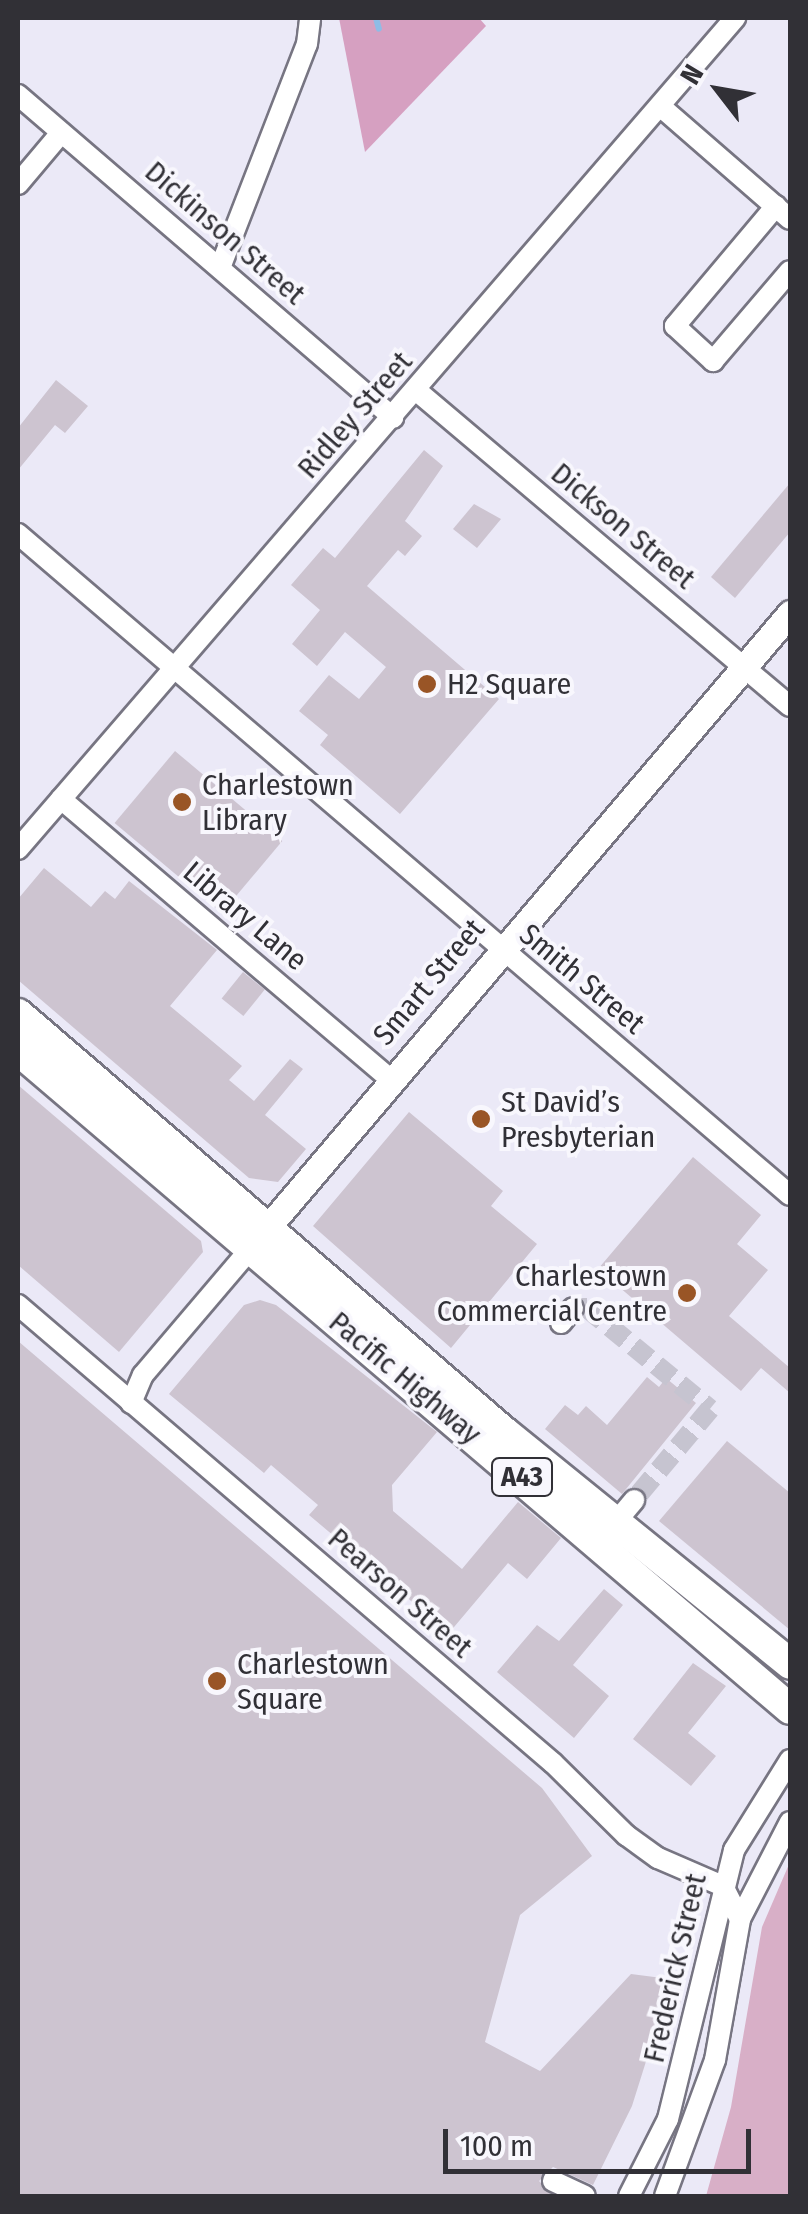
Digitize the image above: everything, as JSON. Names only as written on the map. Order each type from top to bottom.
[{"type":"highway","name":"Pacific Highway","points":[[18,1014],[258,1238],[790,1709]]},
{"type":"highway","name":"Pacific Highway","points":[[18,1050],[258,1238],[624,1512],[790,1664]]},
{"type":"main road","name":"Smart Street","points":[[258,1238],[500,948],[790,612]]},
{"type":"street","points":[[220,268],[307,44],[310,18]]},
{"type":"street","name":"Ridley Street","points":[[18,850],[735,18]]},
{"type":"street","name":"Dickinson Street","points":[[18,94],[393,418]]},
{"type":"street","points":[[660,106],[783,213],[674,326],[713,361],[790,271]]},
{"type":"street","points":[[18,184],[61,132]]},
{"type":"street","name":"Dickson Street","points":[[416,391],[790,706]]},
{"type":"street","name":"Smith Street","points":[[18,534],[790,1195]]},
{"type":"street","name":"Library Lane","points":[[62,799],[390,1078]]},
{"type":"street","name":"Smart Street","points":[[132,1403],[143,1374],[258,1238]]},
{"type":"street","name":"Pearson Street","points":[[18,1306],[553,1764],[626,1835],[658,1858],[723,1886]]},
{"type":"street","name":"Frederick Street","points":[[629,2196],[668,2118],[723,1886],[751,1817],[790,1760]]},
{"type":"street","name":"Frederick Street","points":[[665,2196],[715,2060],[740,1919],[790,1822]]},
{"type":"street","points":[[723,1886],[740,1919]]},
{"type":"street","points":[[554,2181],[585,2196]]},
{"type":"shaded area","points":[[339,18],[479,18],[486,26],[365,152]]},
{"type":"shaded area","points":[[790,1862],[790,2196],[706,2196],[731,2107],[762,1927]]},
{"type":"building","points":[[56,380],[88,406],[65,433],[55,425],[18,470],[18,428]]},
{"type":"building","name":"H2 Square","points":[[424,450],[443,466],[405,521],[422,536],[405,556],[398,550],[367,586],[499,699],[400,814],[320,745],[328,735],[299,711],[329,675],[359,699],[386,667],[345,632],[317,666],[292,644],[320,610],[291,585],[323,548],[335,558]]},
{"type":"building","points":[[790,483],[790,532],[735,598],[711,577]]},
{"type":"building","points":[[474,504],[501,519],[477,548],[453,529]]},
{"type":"building","name":"Charlestown Library","points":[[175,751],[282,841],[222,913],[115,823]]},
{"type":"building","points":[[44,868],[91,907],[105,891],[115,899],[129,881],[217,950],[170,1006],[242,1066],[229,1080],[254,1101],[290,1059],[303,1069],[265,1115],[306,1149],[278,1182],[249,1178],[18,980],[18,899]]},
{"type":"building","points":[[243,972],[265,990],[243,1016],[222,998]]},
{"type":"building","points":[[18,1085],[201,1241],[203,1252],[119,1352],[18,1265]]},
{"type":"building","points":[[409,1112],[503,1191],[491,1206],[537,1244],[451,1348],[313,1226]]},
{"type":"building","name":"Charlestown Commercial Centre","points":[[693,1157],[761,1215],[737,1244],[768,1270],[729,1316],[790,1368],[790,1393],[761,1368],[741,1391],[598,1269]]},
{"type":"building","points":[[260,1300],[276,1305],[437,1432],[392,1485],[393,1511],[462,1569],[518,1502],[561,1538],[527,1579],[508,1563],[449,1633],[309,1515],[318,1505],[271,1465],[264,1473],[169,1394],[244,1305]]},
{"type":"building","name":"Charlestown Square","points":[[18,1341],[542,1788],[592,1856],[520,1915],[485,2042],[540,2071],[631,1974],[685,1981],[680,2004],[665,2001],[632,2106],[593,2185],[553,2167],[539,2181],[554,2196],[18,2196]]},
{"type":"building","points":[[647,1377],[659,1387],[666,1378],[696,1403],[622,1494],[545,1429],[565,1405],[578,1415],[586,1406],[607,1425]]},
{"type":"building","points":[[727,1441],[790,1493],[790,1630],[659,1521]]},
{"type":"building","points":[[604,1589],[623,1605],[573,1665],[609,1696],[574,1738],[497,1672],[537,1625],[559,1641]]},
{"type":"building","points":[[693,1663],[726,1686],[688,1733],[716,1756],[691,1786],[633,1739]]},
{"type":"waterway","points":[[376,18],[379,29]]},
{"type":"tunnel","points":[[573,1308],[587,1308],[710,1409],[634,1500]]},
{"type":"place","name":"H2 Square","points":[[427,684]]},
{"type":"place","name":"Charlestown Library","points":[[182,802]]},
{"type":"place","name":"St David’s Presbyterian","points":[[481,1119]]},
{"type":"place","name":"Charlestown Commercial Centre","points":[[687,1293]]},
{"type":"place","name":"Charlestown Square","points":[[217,1681]]}]
